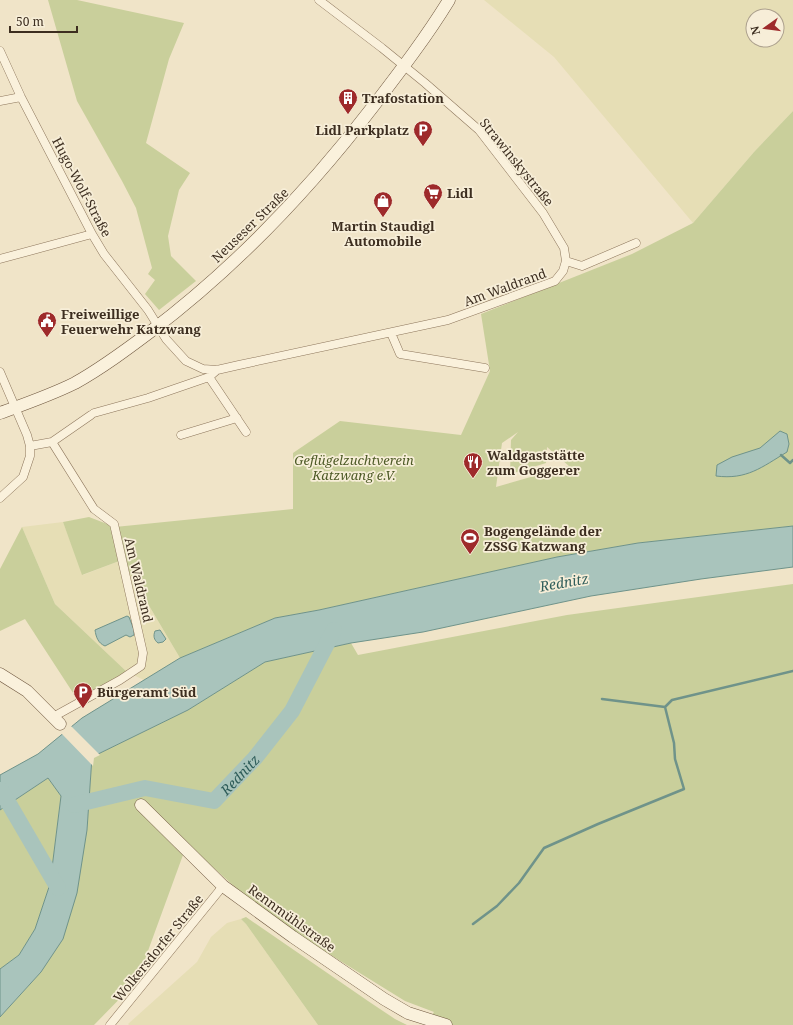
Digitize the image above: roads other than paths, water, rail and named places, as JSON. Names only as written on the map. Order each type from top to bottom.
[{"type":"main road","name":"Neuseser Straße","points":[[0,413],[49,395],[75,383],[102,366],[158,326],[188,302],[226,268],[295,200],[359,125],[404,66],[449,0]]},
{"type":"main road","points":[[0,674],[27,691],[57,720]]},
{"type":"main road","name":"Rennmühlstraße","points":[[141,805],[223,886],[293,937],[384,999],[408,1013],[446,1025]]},
{"type":"street","name":"Strawinskystraße","points":[[319,0],[382,48],[441,96],[479,130],[543,213],[564,248],[566,261]]},
{"type":"street","name":"Hugo-Wolf-Straße","points":[[0,51],[21,97],[92,234],[104,254],[148,310],[158,326]]},
{"type":"street","points":[[0,101],[21,97]]},
{"type":"street","points":[[0,259],[92,234]]},
{"type":"street","points":[[566,261],[582,266],[636,243]]},
{"type":"street","name":"Am Waldrand","points":[[158,326],[171,347],[186,360],[203,369],[217,370],[391,334],[448,320],[555,281],[563,271],[566,261]]},
{"type":"street","points":[[391,334],[400,354],[485,368]]},
{"type":"street","name":"Am Waldrand","points":[[57,720],[141,666],[143,653],[114,524],[94,508],[52,442],[92,414],[148,398],[209,377],[217,370]]},
{"type":"street","points":[[0,372],[27,435],[30,446],[30,456],[23,477],[1,495]]},
{"type":"street","points":[[209,377],[246,432]]},
{"type":"street","points":[[181,435],[236,418]]},
{"type":"street","points":[[30,446],[52,442]]},
{"type":"street","name":"Wolkersdorfer Straße","points":[[110,1025],[223,886]]},
{"type":"water","points":[[780,431],[787,434],[789,444],[787,452],[754,471],[737,476],[716,476],[717,465],[732,457],[760,448]]},
{"type":"water","points":[[793,526],[793,567],[591,596],[423,632],[351,643],[265,662],[188,710],[92,757],[87,830],[77,893],[63,939],[41,972],[0,1017],[0,969],[19,955],[35,929],[50,884],[61,796],[48,778],[0,810],[0,775],[38,754],[82,718],[180,658],[275,618],[319,610],[557,557],[638,543]]},
{"type":"water","points":[[127,616],[129,617],[134,630],[134,635],[130,637],[126,635],[105,646],[99,641],[95,630]]},
{"type":"water","points":[[160,630],[166,639],[163,642],[158,643],[154,635],[155,631]]},
{"type":"waterway","points":[[781,455],[790,463],[793,460]]},
{"type":"waterway","name":"Rednitz","points":[[74,805],[145,788],[214,801],[255,758],[292,711],[334,630]]},
{"type":"waterway","points":[[602,699],[665,707],[672,700],[793,671]]},
{"type":"waterway","points":[[473,924],[497,906],[519,883],[544,848],[684,789],[675,759],[674,743],[665,707]]},
{"type":"waterway","name":"Rednitz","points":[[1,790],[58,888]]},
{"type":"place","name":"Trafostation","points":[[348,115]]},
{"type":"place","name":"Lidl Parkplatz","points":[[423,147]]},
{"type":"place","name":"Lidl","points":[[433,210]]},
{"type":"place","name":"Martin Staudigl Automobile","points":[[383,218]]},
{"type":"place","name":"Freiweillige Feuerwehr Katzwang","points":[[47,338]]},
{"type":"place","name":"Waldgaststätte zum Goggerer","points":[[473,479]]},
{"type":"place","name":"Bogengelände der ZSSG Katzwang","points":[[470,555]]},
{"type":"place","name":"Bürgeramt Süd","points":[[83,709]]},
{"type":"park label","name":"Geflügelzuchtverein Katzwang e.V.","points":[[354,468]]}]
